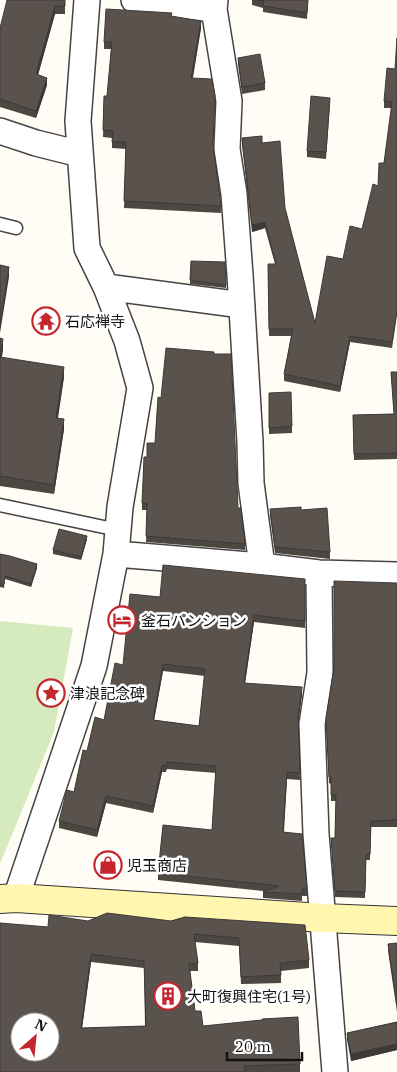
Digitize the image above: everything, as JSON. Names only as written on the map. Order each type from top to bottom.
[{"type":"street","points":[[87,0],[78,121],[86,248],[106,287],[127,341],[140,388],[120,507],[117,542],[94,666],[8,899],[397,921]]},
{"type":"street","points":[[134,0],[215,5],[229,101],[227,149],[234,194],[242,305],[251,483],[262,566]]},
{"type":"street","points":[[0,132],[80,154]]},
{"type":"street","points":[[106,287],[242,305]]},
{"type":"street","points":[[117,542],[262,566],[319,572],[397,575]]},
{"type":"street","points":[[319,572],[320,673],[312,724],[316,834],[335,1072]]},
{"type":"lane","points":[[0,224],[16,228]]},
{"type":"lane","points":[[0,505],[117,542]]},
{"type":"green space","points":[[0,621],[73,628],[54,732],[0,864]]},
{"type":"building","points":[[7,0],[65,0],[65,6],[55,6],[36,74],[47,78],[36,111],[0,99],[0,28]]},
{"type":"building","points":[[257,0],[308,0],[307,13],[263,6],[264,1]]},
{"type":"building","points":[[106,9],[172,13],[171,16],[201,21],[191,78],[212,79],[215,95],[213,144],[221,206],[124,201],[126,142],[112,142],[113,131],[103,130],[104,96],[107,96],[112,42],[104,42]]},
{"type":"building","points":[[397,38],[397,309],[392,342],[350,336],[340,386],[284,374],[293,329],[269,329],[268,264],[276,264],[265,222],[252,225],[242,138],[262,136],[262,143],[280,141],[285,208],[315,323],[327,256],[343,259],[350,226],[362,229],[373,184],[378,186],[379,163],[384,163],[392,102],[384,101],[387,68],[395,69]]},
{"type":"building","points":[[260,54],[265,83],[242,87],[238,58]]},
{"type":"building","points":[[311,96],[330,98],[326,152],[307,151]]},
{"type":"building","points":[[191,261],[225,262],[226,285],[190,280]]},
{"type":"building","points":[[0,265],[9,267],[0,323]]},
{"type":"building","points":[[0,338],[3,339],[0,356]]},
{"type":"building","points":[[166,348],[214,352],[214,354],[231,354],[238,508],[241,508],[245,544],[146,536],[147,504],[142,503],[144,457],[147,457],[147,443],[155,443],[158,397],[161,398]]},
{"type":"building","points":[[0,357],[64,367],[56,418],[64,419],[54,485],[0,476]]},
{"type":"building","points":[[391,372],[397,372],[397,453],[354,454],[353,415],[394,414]]},
{"type":"building","points":[[291,392],[292,426],[269,428],[269,393]]},
{"type":"building","points":[[301,507],[301,510],[327,508],[330,552],[275,547],[270,509]]},
{"type":"building","points":[[59,529],[87,536],[81,557],[53,550]]},
{"type":"building","points":[[0,554],[37,564],[31,584],[5,576],[4,584],[0,584]]},
{"type":"building","points":[[163,565],[305,579],[305,621],[254,615],[244,683],[302,687],[298,717],[300,773],[287,772],[283,832],[302,834],[307,889],[302,889],[302,894],[263,892],[279,886],[158,873],[163,825],[212,830],[216,766],[167,762],[166,766],[162,765],[153,806],[106,796],[97,830],[59,821],[67,790],[74,792],[83,750],[87,751],[95,717],[104,720],[115,663],[123,665],[130,594],[160,597]],"holes":[[[163,664],[205,669],[199,726],[153,720]]]},
{"type":"building","points":[[334,581],[397,583],[397,820],[371,821],[370,854],[366,854],[365,892],[335,891],[331,838],[335,838],[336,795],[331,795],[326,718],[334,667]]},
{"type":"building","points":[[107,913],[171,921],[185,917],[305,925],[309,960],[280,963],[281,975],[241,977],[239,938],[194,934],[198,963],[189,964],[195,1011],[201,1011],[203,1026],[298,1017],[300,1064],[244,1066],[244,1072],[0,1072],[0,923],[48,927],[49,915],[88,921]],"holes":[[[91,954],[144,961],[146,1026],[81,1028]]]},
{"type":"building","points":[[397,943],[397,1005],[388,944]]},
{"type":"building","points":[[397,1022],[397,1044],[351,1054],[347,1033]]},
{"type":"place","name":"石応禅寺","points":[[46,321]]},
{"type":"place","name":"釜石パンション","points":[[122,620]]},
{"type":"place","name":"津浪記念碑","points":[[51,693]]},
{"type":"place","name":"児玉商店","points":[[108,865]]},
{"type":"place","name":"大町復興住宅(1号)","points":[[168,996]]}]
